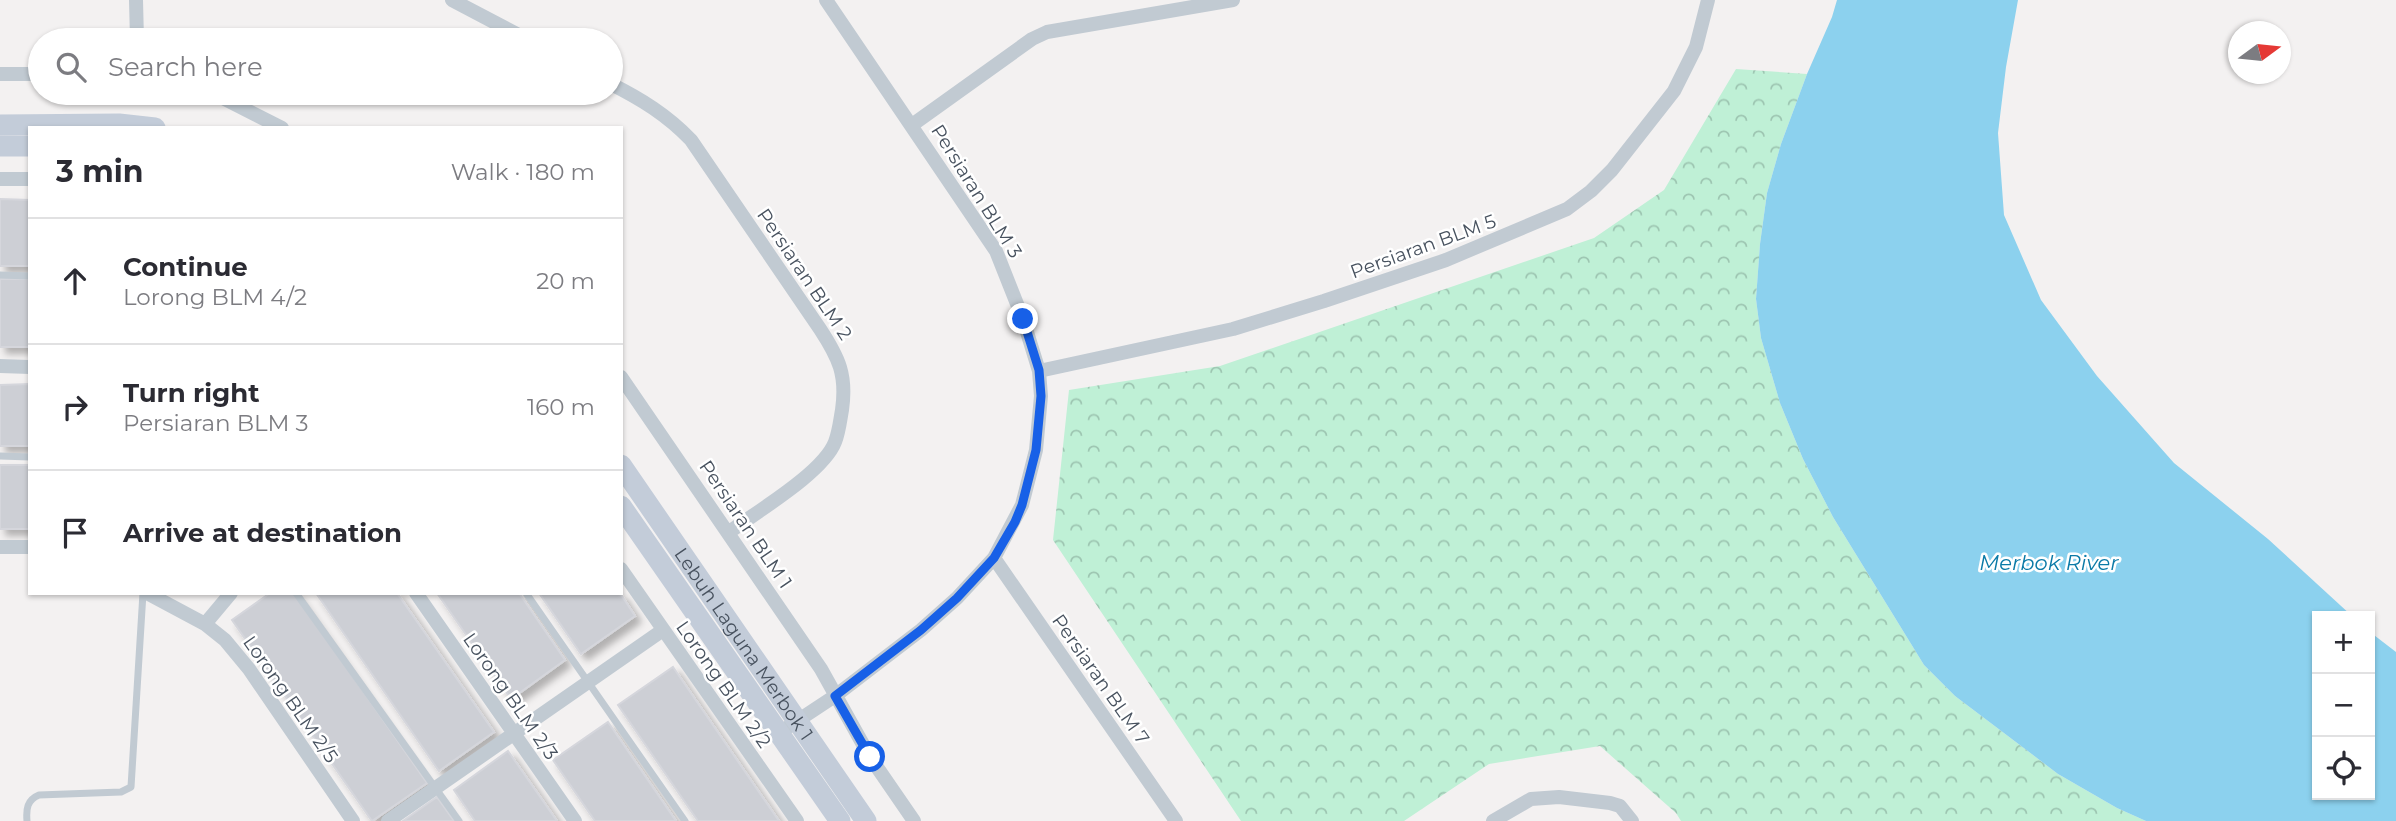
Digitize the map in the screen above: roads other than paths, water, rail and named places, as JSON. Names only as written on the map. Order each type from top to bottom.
[{"type":"street","points":[[136,0],[137,28]]},
{"type":"street","points":[[452,0],[505,28]]},
{"type":"street","name":"Persiaran BLM 3","points":[[779,733],[835,696],[930,622],[994,558],[1015,522],[1028,486],[1039,425],[1041,396],[1039,370],[1023,319],[996,251],[826,0]]},
{"type":"street","points":[[912,125],[1011,54],[1047,32],[1199,3],[1233,0]]},
{"type":"street","name":"Persiaran BLM 5","points":[[1039,370],[1233,329],[1446,260],[1567,209],[1591,191],[1612,170],[1674,91],[1696,47],[1708,0]]},
{"type":"street","points":[[0,74],[28,74]]},
{"type":"street","name":"Persiaran BLM 2","points":[[623,90],[649,104],[691,140],[820,329],[841,367],[844,397],[834,444],[827,456],[804,478],[728,533]]},
{"type":"street","points":[[237,105],[278,126]]},
{"type":"street","points":[[0,125],[137,126]]},
{"type":"street","points":[[0,146],[28,146]]},
{"type":"street","points":[[0,179],[28,179]]},
{"type":"street","points":[[0,366],[28,367]]},
{"type":"street","name":"Persiaran BLM 1","points":[[623,380],[821,669],[870,757],[914,821]]},
{"type":"street","name":"Lebuh Laguna Merbok 1","points":[[623,468],[866,821]]},
{"type":"street","name":"Lebuh Laguna Merbok 1","points":[[623,509],[840,821]]},
{"type":"street","points":[[0,547],[28,547]]},
{"type":"street","name":"Persiaran BLM 7","points":[[994,558],[1176,821]]},
{"type":"street","name":"Lorong BLM 2/2","points":[[623,572],[797,821]]},
{"type":"street","name":"Lorong BLM 2/5","points":[[149,595],[205,624],[225,640],[249,669],[353,821]]},
{"type":"street","points":[[205,624],[229,595]]},
{"type":"street","name":"Lorong BLM 2/3","points":[[417,595],[575,821]]},
{"type":"street","points":[[388,821],[663,630]]},
{"type":"street","points":[[1493,821],[1531,799],[1559,797],[1620,806],[1632,821]]},
{"type":"lane","points":[[0,275],[28,276]]},
{"type":"lane","points":[[0,456],[28,457]]},
{"type":"lane","points":[[26,821],[28,804],[32,798],[39,795],[121,792],[131,787],[145,595]]},
{"type":"lane","points":[[297,595],[459,821]]},
{"type":"lane","points":[[527,595],[685,821]]},
{"type":"water","name":"Merbok River","points":[[1837,0],[2018,0],[1998,133],[2004,215],[2041,300],[2097,376],[2174,463],[2268,539],[2347,611],[2312,611],[2312,800],[2375,800],[2375,636],[2396,652],[2396,821],[2146,821],[2117,808],[2058,774],[1955,696],[1924,665],[1833,517],[1803,459],[1780,403],[1761,338],[1756,299],[1767,193],[1781,144]]}]
